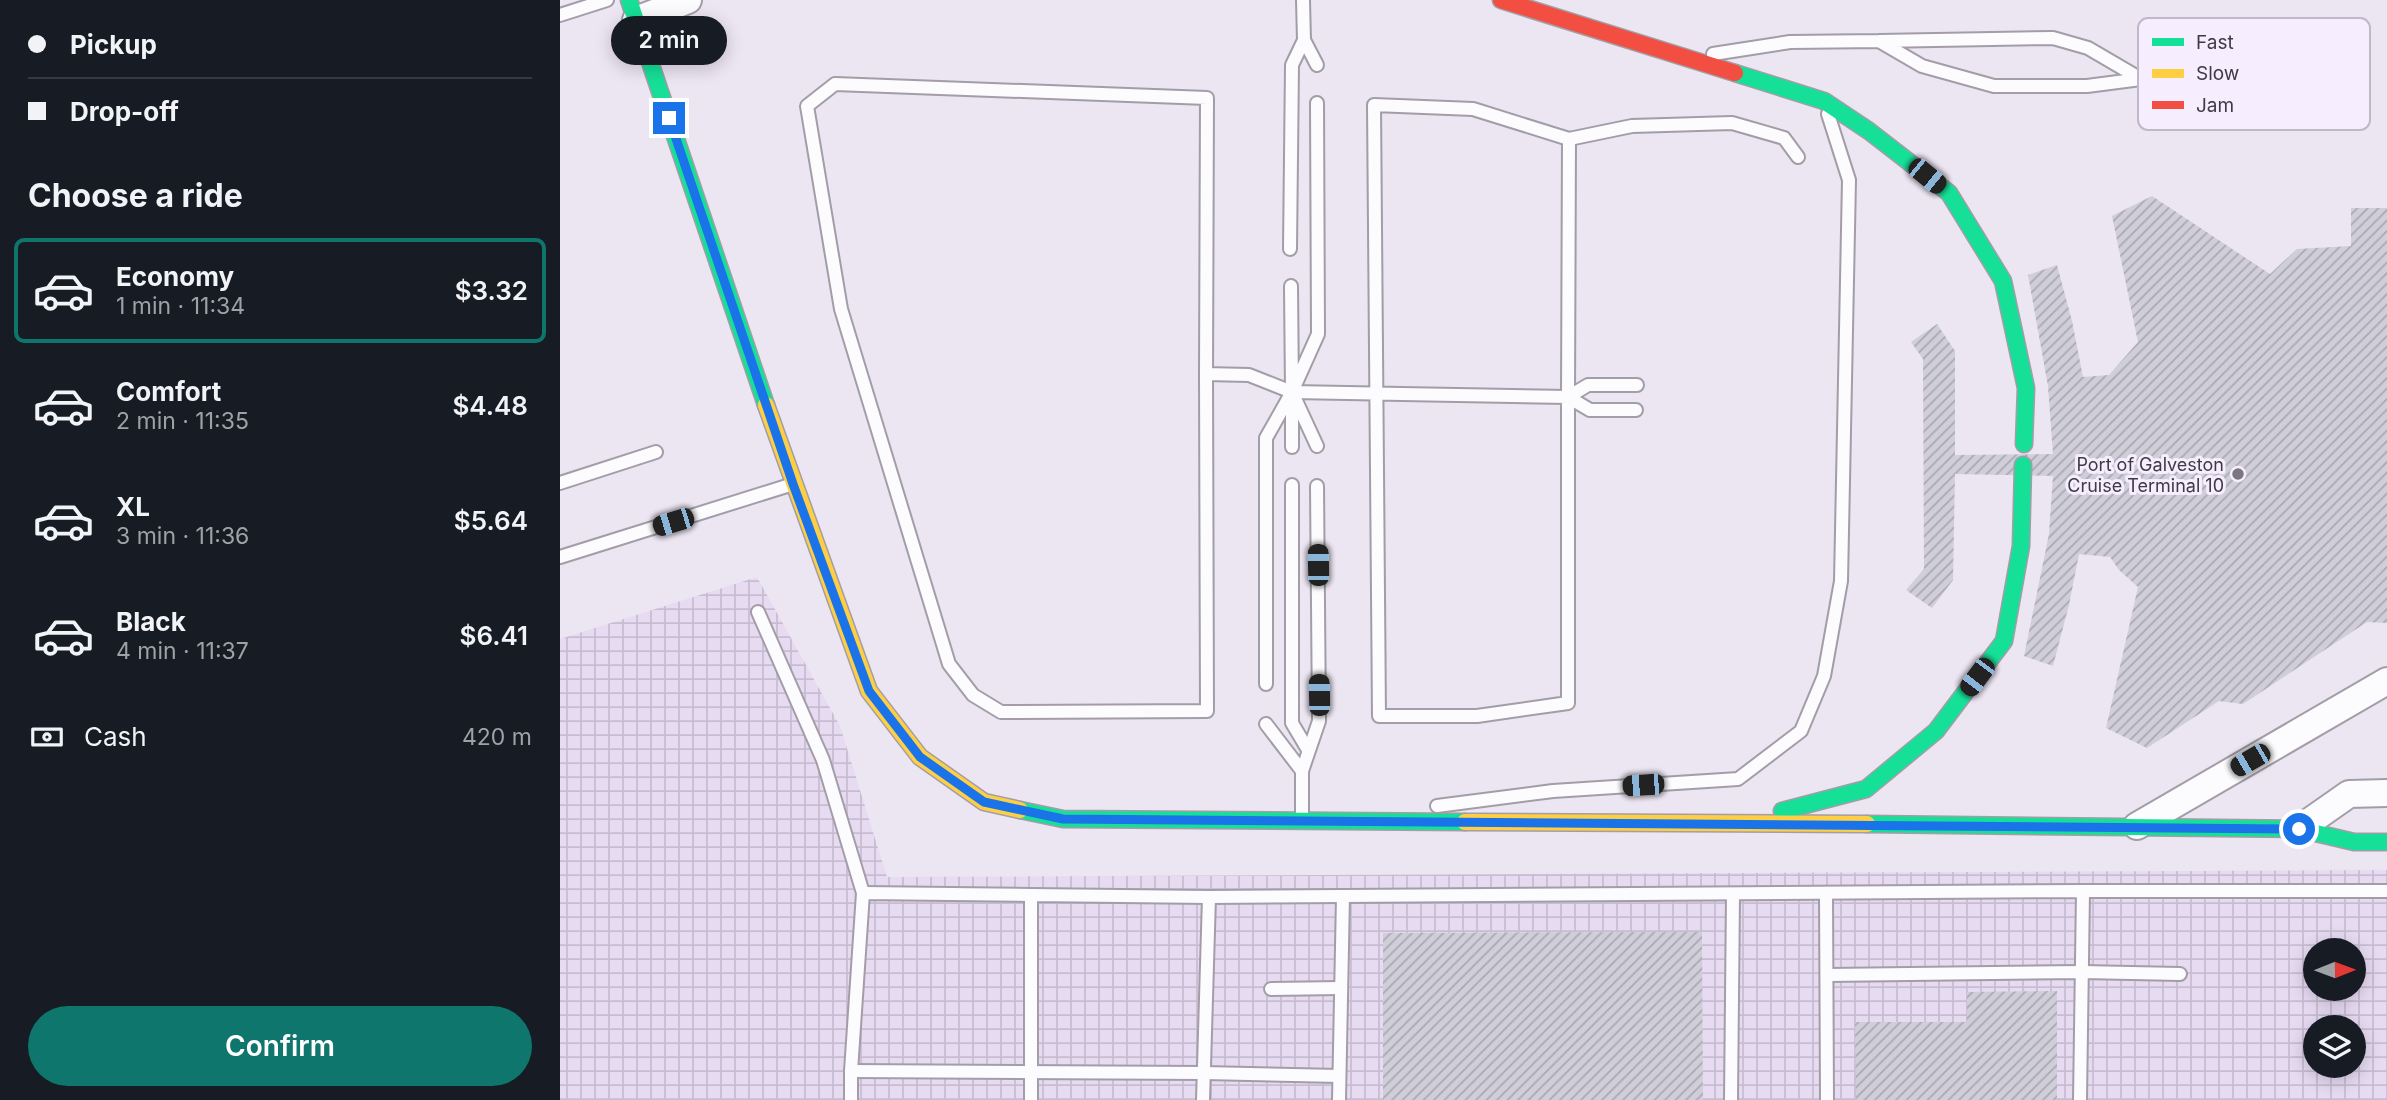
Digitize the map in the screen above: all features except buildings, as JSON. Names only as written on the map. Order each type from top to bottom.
[{"type":"street","points":[[688,0],[632,10],[793,484],[869,691],[920,757],[984,802],[1063,819],[2137,826],[2299,829],[2354,842],[2387,842]]},
{"type":"street","points":[[1501,0],[1824,101],[1878,138],[1949,193],[2003,281],[2026,388],[2024,444]]},
{"type":"street","points":[[1734,823],[1866,789],[1937,731],[2004,641],[2021,546],[2023,465]]},
{"type":"street","points":[[2137,826],[2387,681]]},
{"type":"street","points":[[2299,829],[2349,794],[2387,793]]},
{"type":"lane","points":[[560,15],[607,0]]},
{"type":"lane","points":[[1303,0],[1304,40],[1317,65]]},
{"type":"lane","points":[[1688,58],[1790,42],[2053,38],[2088,48],[2138,77]]},
{"type":"lane","points":[[1290,250],[1292,65],[1304,40]]},
{"type":"lane","points":[[1879,41],[1922,66],[1994,86],[2087,86],[2138,79]]},
{"type":"lane","points":[[835,84],[1207,98],[1206,374],[1207,711],[1002,712],[973,695],[949,664],[841,309],[807,106],[835,84]]},
{"type":"lane","points":[[1388,821],[1444,804],[1553,792],[1738,779],[1801,731],[1824,676],[1842,581],[1849,180],[1824,101]]},
{"type":"lane","points":[[1266,684],[1266,438],[1292,392],[1318,334],[1317,103]]},
{"type":"lane","points":[[1569,139],[1568,704],[1477,716],[1379,716],[1374,105],[1473,109],[1569,139],[1632,125],[1732,123],[1784,138],[1798,157]]},
{"type":"lane","points":[[1291,286],[1292,447]]},
{"type":"lane","points":[[1206,374],[1249,374],[1292,392],[1569,397],[1590,410],[1636,410]]},
{"type":"lane","points":[[1569,397],[1588,385],[1637,385]]},
{"type":"lane","points":[[1292,392],[1317,446]]},
{"type":"lane","points":[[560,483],[656,452]]},
{"type":"lane","points":[[560,557],[793,484]]},
{"type":"lane","points":[[1292,485],[1292,723],[1308,750]]},
{"type":"lane","points":[[1302,820],[1302,771],[1319,722],[1317,486]]},
{"type":"lane","points":[[758,612],[823,760],[863,893],[851,1100]]},
{"type":"lane","points":[[1266,724],[1302,771]]},
{"type":"lane","points":[[2080,1100],[2083,891]]},
{"type":"lane","points":[[863,893],[1209,897],[2387,891]]},
{"type":"lane","points":[[1826,893],[1827,1100]]},
{"type":"lane","points":[[1731,1100],[1733,894]]},
{"type":"lane","points":[[1031,895],[1031,1100]]},
{"type":"lane","points":[[1339,1100],[1343,896]]},
{"type":"lane","points":[[1203,1100],[1209,897]]},
{"type":"lane","points":[[1827,975],[2082,972],[2180,974]]},
{"type":"lane","points":[[1271,989],[1341,988]]},
{"type":"lane","points":[[851,1071],[1339,1076]]},
{"type":"shaded area","points":[[757,577],[840,726],[887,877],[2387,870],[2387,1100],[560,1100],[560,639]]},
{"type":"traffic: fast","points":[[629,0],[766,405]]},
{"type":"traffic: fast","points":[[1735,73],[1824,101],[1869,131],[1949,193],[2003,281],[2026,388],[2024,444]]},
{"type":"traffic: fast","points":[[1782,811],[1866,789],[1936,731],[2004,641],[2021,546],[2023,465]]},
{"type":"traffic: fast","points":[[1020,810],[1063,819],[1465,822]]},
{"type":"traffic: fast","points":[[1867,824],[2299,829],[2354,842],[2387,842]]},
{"type":"traffic: slow","points":[[766,405],[869,691],[920,757],[984,802],[1020,810]]},
{"type":"traffic: slow","points":[[1465,822],[1867,824]]},
{"type":"traffic: jam","points":[[1501,0],[1735,73]]},
{"type":"place","name":"Port of Galveston Cruise Terminal 10","points":[[2238,474]]},
{"type":"route","points":[[669,118],[793,484],[869,691],[920,757],[984,802],[1063,819],[2299,829]]}]
